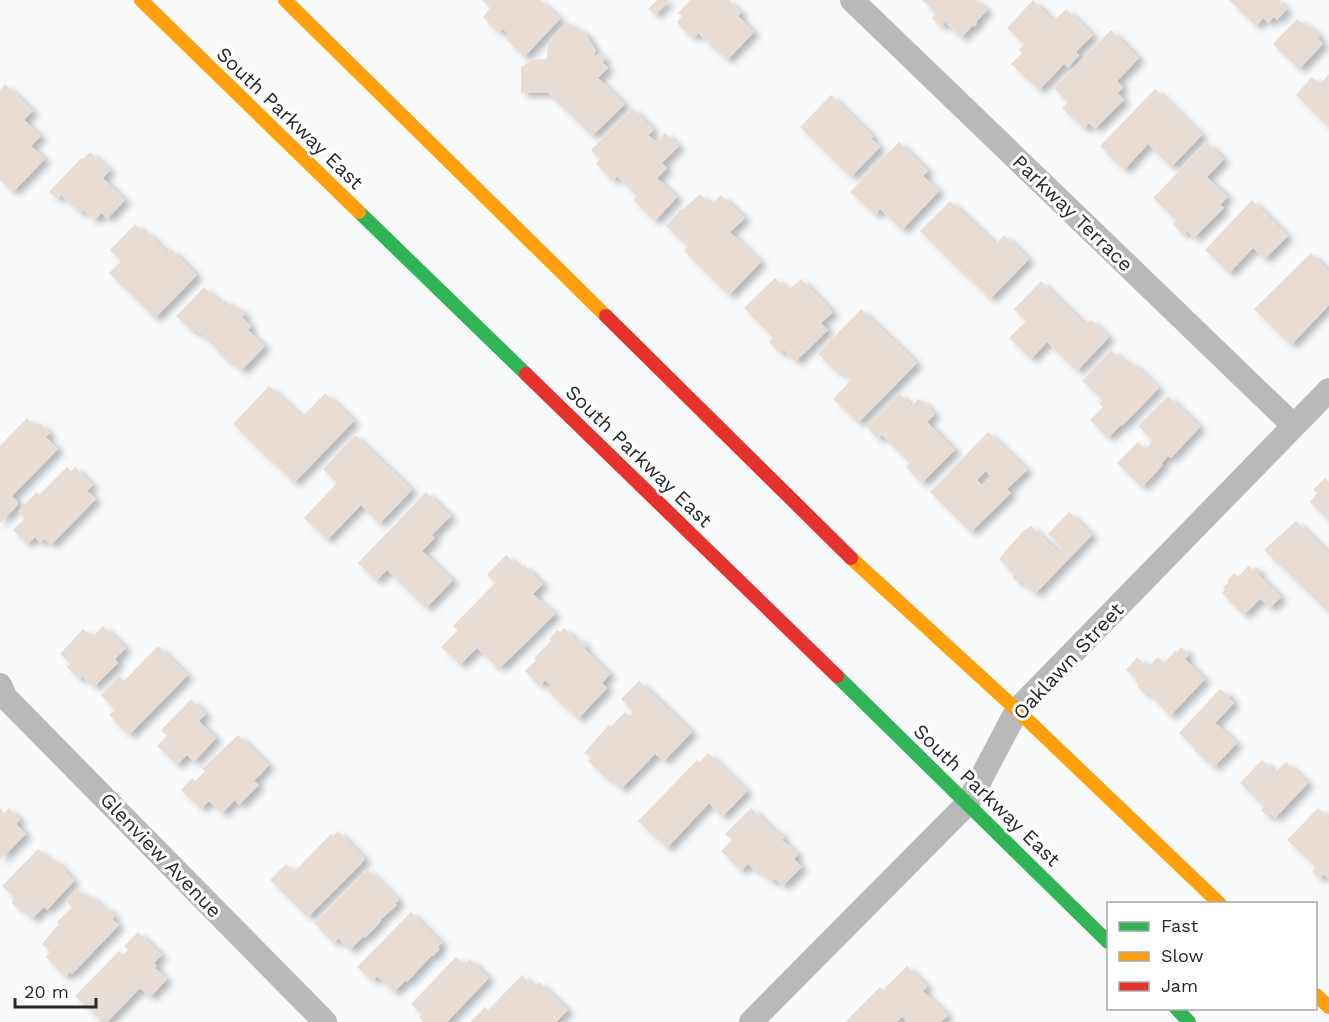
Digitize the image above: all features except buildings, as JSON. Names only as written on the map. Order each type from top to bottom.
[{"type":"main road","name":"South Parkway East","points":[[141,0],[968,803],[1107,941]]},
{"type":"main road","points":[[285,0],[868,574],[1017,710],[1219,902]]},
{"type":"main road","points":[[1317,995],[1329,1007]]},
{"type":"main road","points":[[1178,1010],[1189,1022]]},
{"type":"street","name":"Parkway Terrace","points":[[852,0],[1294,426]]},
{"type":"street","name":"Oaklawn Street","points":[[751,1022],[968,803],[1017,710],[1329,390]]},
{"type":"street","name":"Glenview Avenue","points":[[0,685],[6,698],[325,1022]]},
{"type":"traffic: fast","points":[[359,212],[526,374]]},
{"type":"traffic: fast","points":[[837,676],[1107,941]]},
{"type":"traffic: fast","points":[[1178,1010],[1189,1022]]},
{"type":"traffic: slow","points":[[141,0],[359,212]]},
{"type":"traffic: slow","points":[[285,0],[606,316]]},
{"type":"traffic: slow","points":[[851,558],[1017,710],[1218,902]]},
{"type":"traffic: slow","points":[[1317,996],[1329,1007]]},
{"type":"traffic: jam","points":[[606,316],[851,558]]},
{"type":"traffic: jam","points":[[526,374],[837,676]]}]
